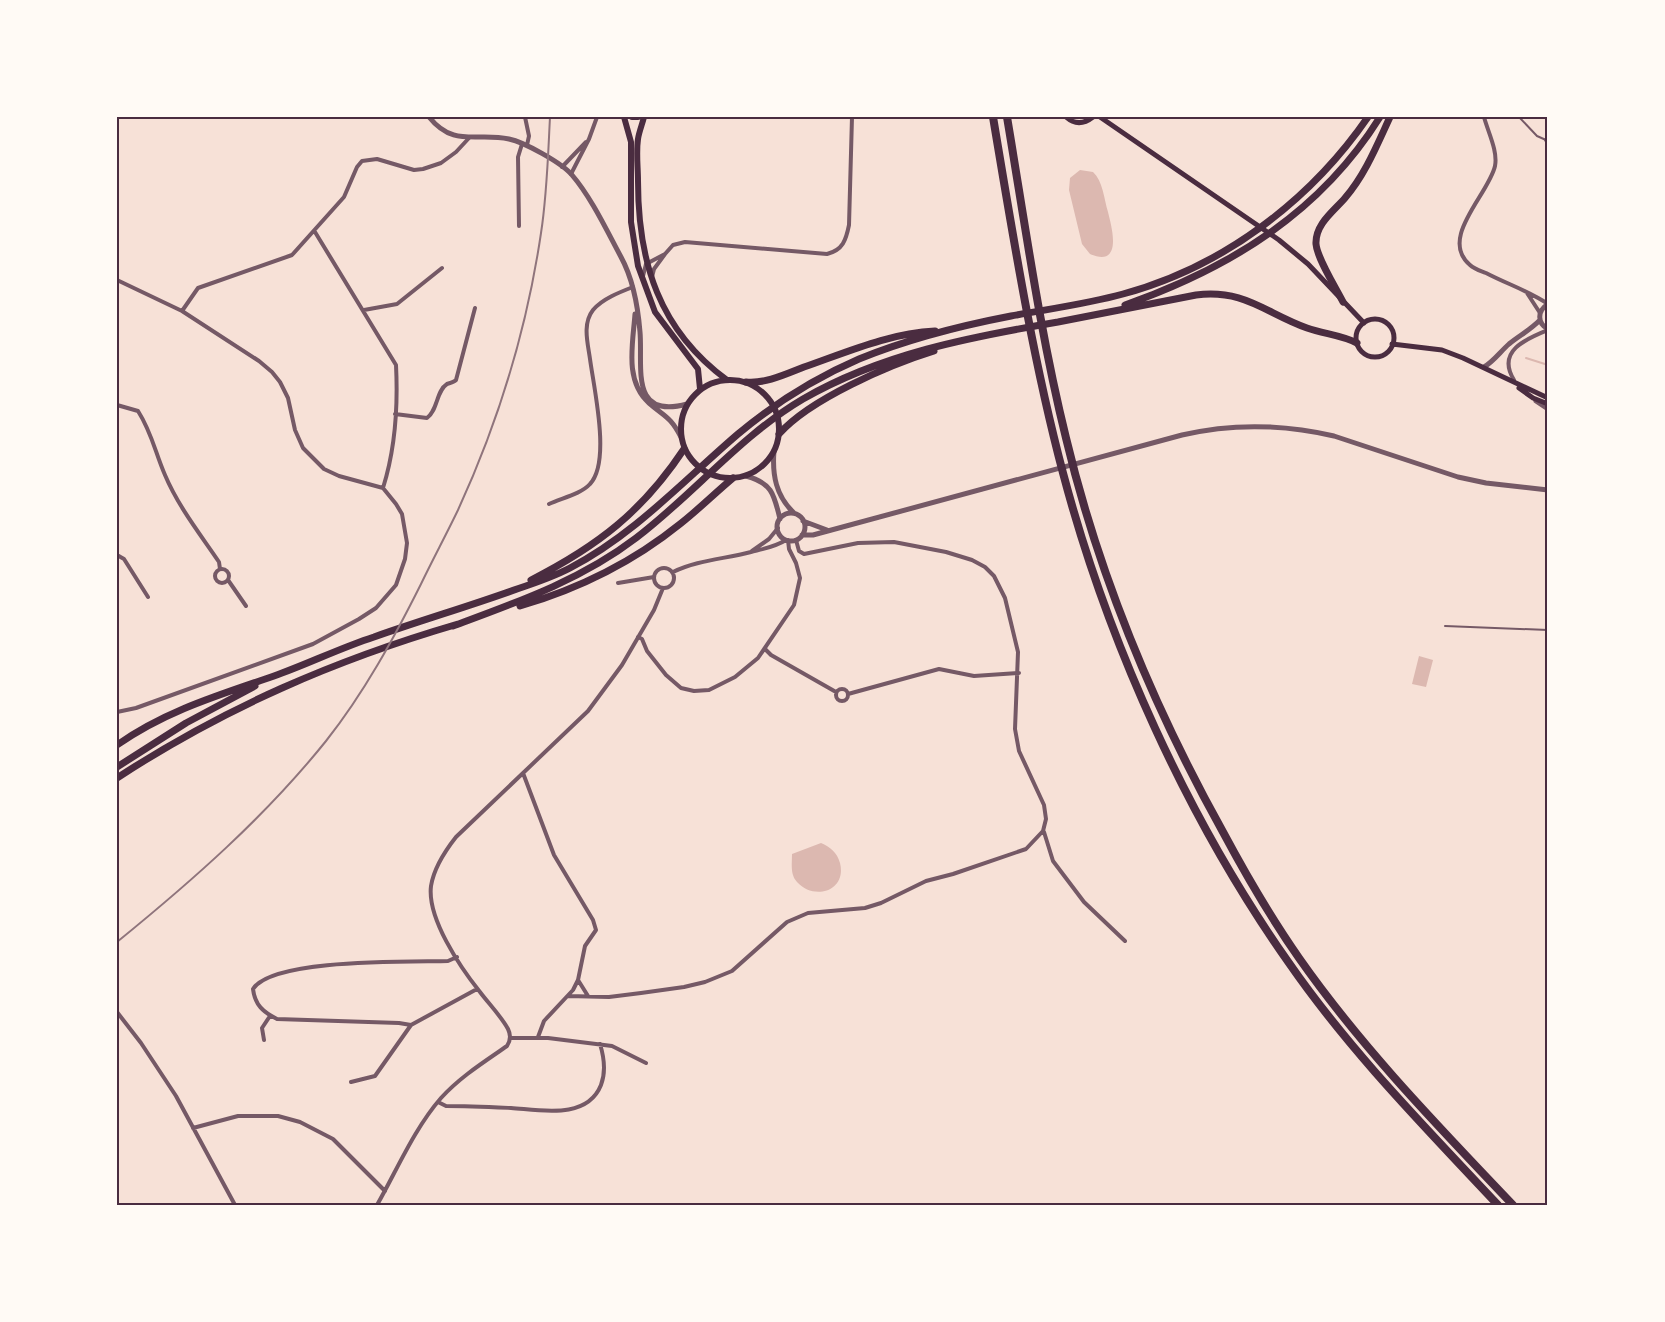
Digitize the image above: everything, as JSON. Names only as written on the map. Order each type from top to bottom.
[{"type":"highway","points":[[993,117],[1036,358],[1063,474],[1108,616],[1157,733],[1228,867],[1290,966],[1330,1019],[1377,1074],[1498,1205]]},
{"type":"highway","points":[[746,382],[777,377],[901,334],[944,330],[1059,308],[1124,294],[1163,281],[1213,257],[1266,224],[1322,174],[1368,117]]},
{"type":"highway","points":[[1106,311],[1172,288],[1198,276],[1275,230],[1303,207],[1342,168],[1380,117]]},
{"type":"highway","points":[[1343,302],[1320,259],[1316,243],[1318,232],[1359,178],[1389,117]]},
{"type":"highway","points":[[1008,119],[1048,357],[1075,471],[1120,612],[1168,727],[1239,862],[1300,960],[1390,1072],[1513,1205]]},
{"type":"highway","points":[[453,626],[543,592],[584,572],[658,521],[761,429],[810,395],[847,377],[925,349],[987,334],[1196,295],[1228,295],[1264,307],[1306,328],[1340,336],[1356,343]]},
{"type":"highway","points":[[117,745],[154,721],[207,699],[374,637],[566,571],[617,540],[651,513],[747,427],[797,391],[831,372],[866,357],[944,330]]},
{"type":"highway","points":[[779,434],[800,416],[855,383],[900,363],[987,334]]},
{"type":"highway","points":[[505,593],[564,562],[618,526],[651,493],[669,472],[684,449]]},
{"type":"highway","points":[[117,778],[186,735],[244,704],[324,669],[395,644],[546,598],[603,574],[656,542],[682,523],[733,478]]},
{"type":"highway","points":[[117,767],[186,723],[278,674]]},
{"type":"main road","points":[[624,117],[631,142],[633,240],[645,287],[656,312],[698,369],[700,389]]},
{"type":"main road","points":[[632,117],[638,117]]},
{"type":"main road","points":[[644,117],[638,146],[638,204],[646,264],[658,296],[681,333],[709,365],[728,380]]},
{"type":"main road","points":[[1066,117],[1081,123],[1093,117]]},
{"type":"main road","points":[[1100,117],[1279,240],[1308,264],[1364,323]]},
{"type":"main road","points":[[1375,320],[1383,322],[1391,329],[1392,344],[1387,352],[1373,357],[1364,353],[1356,343],[1358,330],[1364,323],[1375,320]]},
{"type":"main road","points":[[1392,344],[1442,350],[1484,367],[1519,386],[1548,398]]},
{"type":"main road","points":[[728,380],[746,382],[762,392],[775,409],[779,434],[774,451],[760,468],[746,476],[717,477],[702,470],[684,449],[681,421],[687,404],[700,389],[708,384],[728,380]]},
{"type":"main road","points":[[1508,380],[1533,398],[1548,404]]},
{"type":"street","points":[[429,117],[444,131],[459,138],[507,139],[524,145],[571,174],[622,259],[633,287],[640,332],[639,373],[643,389],[652,401],[664,408],[687,404]]},
{"type":"street","points":[[519,226],[518,157],[529,136],[525,117]]},
{"type":"street","points":[[571,174],[589,140],[597,117]]},
{"type":"street","points":[[652,281],[654,269],[665,254],[673,245],[685,242],[827,254],[836,251],[847,237],[849,225],[852,117]]},
{"type":"street","points":[[1484,117],[1496,162],[1493,174],[1460,233],[1461,249],[1469,265],[1534,294],[1548,304],[1524,335],[1509,344],[1492,363],[1484,367]]},
{"type":"street","points":[[182,311],[198,288],[292,255],[344,197],[357,167],[362,162],[377,159],[414,170],[423,169],[441,163],[469,138]]},
{"type":"street","points":[[562,167],[589,140]]},
{"type":"street","points":[[315,232],[396,365],[395,414],[389,469],[383,488]]},
{"type":"street","points":[[645,287],[643,276],[646,264],[665,254]]},
{"type":"street","points":[[364,310],[397,304],[442,268]]},
{"type":"street","points":[[117,280],[182,311],[259,361],[272,372],[288,398],[299,440],[312,458],[324,469],[339,476],[383,488],[396,504],[405,526],[407,543],[401,576],[376,608],[313,644],[136,708],[117,712]]},
{"type":"street","points":[[549,504],[585,489],[596,477],[601,440],[586,341],[588,324],[594,310],[603,302],[633,287]]},
{"type":"street","points":[[1519,386],[1512,378],[1509,363],[1513,349],[1520,342],[1548,330],[1543,326],[1526,292]]},
{"type":"street","points":[[636,303],[632,372],[635,384],[648,403],[668,417],[681,437]]},
{"type":"street","points":[[395,414],[428,418],[432,415],[442,391],[447,384],[456,380],[475,308]]},
{"type":"street","points":[[1533,398],[1548,409]]},
{"type":"street","points":[[117,405],[138,411],[149,429],[165,476],[219,562],[220,568]]},
{"type":"street","points":[[802,535],[813,535],[1202,430],[1234,426],[1291,427],[1334,436],[1458,477],[1485,483],[1548,490]]},
{"type":"street","points":[[774,451],[773,471],[776,484],[786,504],[803,521],[828,530]]},
{"type":"street","points":[[746,476],[765,483],[775,501],[780,519],[778,528],[769,539],[751,552]]},
{"type":"street","points":[[780,519],[788,514],[795,514]]},
{"type":"street","points":[[673,572],[690,565],[751,552],[787,540],[796,540],[805,528],[803,521]]},
{"type":"street","points":[[638,637],[642,639],[647,651],[666,675],[681,688],[694,691],[709,690],[735,677],[758,658],[765,649],[798,596],[799,573],[787,540],[780,535],[778,528]]},
{"type":"street","points":[[568,996],[609,997],[705,982],[732,971],[787,922],[808,913],[865,908],[881,903],[926,881],[1026,849],[1043,831],[1046,819],[1044,805],[1019,751],[1015,729],[1018,652],[1005,598],[994,576],[985,567],[946,552],[894,542],[858,543],[804,554],[799,551],[796,540]]},
{"type":"street","points":[[117,555],[124,560],[148,597]]},
{"type":"street","points":[[220,568],[228,572],[228,580],[246,606]]},
{"type":"street","points":[[220,568],[215,573],[216,579],[221,583],[228,580]]},
{"type":"street","points":[[668,568],[673,572],[675,578],[673,584],[668,588],[657,586],[654,577],[656,571],[668,568]]},
{"type":"street","points":[[618,583],[654,577]]},
{"type":"street","points":[[377,1205],[415,1137],[438,1102],[455,1083],[507,1046],[510,1038],[509,1030],[477,989],[437,923],[431,905],[431,884],[435,870],[456,837],[588,711],[622,665],[654,610],[663,588]]},
{"type":"street","points":[[765,649],[771,655],[836,692],[840,701],[846,699],[848,694],[939,669],[974,676],[1018,673]]},
{"type":"street","points":[[836,692],[842,689],[848,694]]},
{"type":"street","points":[[523,773],[554,855],[596,930],[585,945],[578,980],[568,996],[544,1021],[538,1037]]},
{"type":"street","points":[[1043,831],[1053,861],[1084,903],[1125,941]]},
{"type":"street","points":[[411,1025],[276,1020],[262,1011],[254,999],[253,989],[261,981],[293,970],[318,965],[448,961],[457,957]]},
{"type":"street","points":[[578,980],[588,996]]},
{"type":"street","points":[[351,1082],[375,1076],[411,1025],[477,989]]},
{"type":"street","points":[[117,1012],[141,1043],[176,1096],[235,1205]]},
{"type":"street","points":[[264,1040],[262,1028],[270,1016]]},
{"type":"street","points":[[510,1038],[538,1037],[612,1046],[646,1063]]},
{"type":"street","points":[[438,1102],[446,1106],[559,1111],[580,1107],[597,1094],[602,1081],[604,1065],[600,1044]]},
{"type":"street","points":[[193,1128],[238,1116],[278,1116],[300,1122],[333,1139],[385,1191]]},
{"type":"lane","points":[[1519,117],[1537,136],[1547,140]]},
{"type":"lane","points":[[1445,626],[1548,630]]},
{"type":"shaded area","points":[[1080,170],[1093,172],[1101,185],[1113,236],[1111,251],[1107,256],[1100,257],[1090,254],[1082,244],[1069,190],[1070,178]]},
{"type":"shaded area","points":[[1419,656],[1433,660],[1426,687],[1412,684]]},
{"type":"shaded area","points":[[821,843],[837,856],[841,873],[834,886],[820,892],[804,888],[797,882],[793,876],[792,854]]},
{"type":"waterway","points":[[1526,358],[1548,365]]},
{"type":"railway","points":[[117,942],[227,847],[303,769],[353,704],[400,625],[472,477],[509,374],[528,304],[541,233],[550,117]]}]
